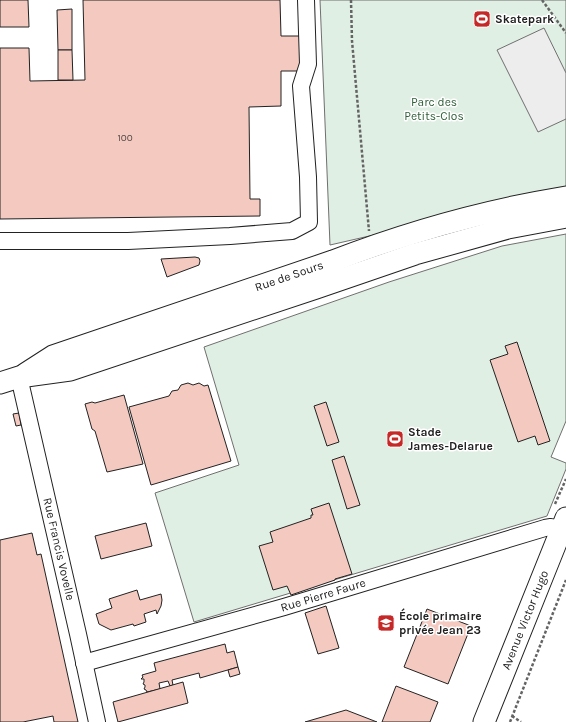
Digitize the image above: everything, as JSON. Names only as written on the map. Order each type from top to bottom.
[{"type":"main road","name":"Rue de Sours","points":[[10,380],[53,356],[409,234],[487,212],[566,197]]},
{"type":"main road","name":"Rue de Sours","points":[[10,380],[70,370],[415,254],[508,228],[566,217]]},
{"type":"main road","name":"Avenue Victor Hugo","points":[[484,722],[564,524]]},
{"type":"street","points":[[0,241],[128,241],[222,236],[292,231],[309,222],[308,177],[301,86],[308,64],[306,0]]},
{"type":"street","name":"Rue Francis Vovelle","points":[[10,380],[84,663],[97,722]]},
{"type":"street","name":"Rue Pierre Faure","points":[[84,663],[284,607],[544,528],[564,524]]},
{"type":"path","points":[[350,0],[352,41],[369,229]]},
{"type":"path","points":[[542,0],[566,33]]},
{"type":"path","points":[[510,722],[566,580]]},
{"type":"path","points":[[512,716],[521,722]]},
{"type":"green space","name":"Parc des Petits-Clos","points":[[320,0],[566,0],[566,191],[330,245]]},
{"type":"green space","name":"Stade James-Delarue","points":[[566,234],[566,421],[551,457],[566,463],[566,469],[547,516],[194,622],[155,493],[239,465],[204,347],[389,282],[502,246]]},
{"type":"shaded area","points":[[544,28],[566,73],[566,119],[538,132],[497,50]]},
{"type":"building","points":[[0,0],[28,0],[29,27],[0,27]]},
{"type":"building","points":[[83,0],[280,0],[281,36],[301,36],[302,71],[281,71],[281,106],[249,107],[250,199],[260,199],[260,216],[0,219],[0,48],[29,48],[30,81],[85,80]]},
{"type":"building","points":[[72,9],[72,50],[58,50],[57,10]]},
{"type":"building","points":[[58,50],[72,50],[73,80],[58,80]]},
{"type":"building","points":[[199,258],[199,265],[167,277],[161,259]]},
{"type":"building","points":[[517,342],[550,441],[538,445],[535,436],[518,442],[490,360],[508,354],[505,346]]},
{"type":"building","points":[[188,383],[193,385],[199,383],[204,386],[208,385],[231,461],[151,485],[129,407],[169,396],[172,391],[178,390],[181,385]]},
{"type":"building","points":[[124,395],[143,464],[107,472],[95,431],[92,429],[85,404],[92,402],[95,403]]},
{"type":"building","points":[[326,402],[339,442],[327,446],[314,406]]},
{"type":"building","points":[[19,413],[21,425],[16,426],[13,414]]},
{"type":"building","points":[[344,456],[360,505],[347,509],[332,460]]},
{"type":"building","points":[[329,503],[352,574],[291,595],[287,586],[273,590],[259,546],[273,542],[270,532],[311,518],[311,515],[313,515],[311,509]]},
{"type":"building","points":[[146,523],[152,546],[101,559],[95,536]]},
{"type":"building","points":[[32,533],[37,555],[41,554],[78,722],[54,722],[53,716],[23,722],[0,722],[0,540]]},
{"type":"building","points":[[137,590],[140,600],[161,594],[161,606],[157,614],[156,610],[144,614],[146,622],[134,626],[133,624],[111,630],[99,624],[96,614],[112,608],[109,599]]},
{"type":"building","points":[[326,606],[339,648],[318,654],[305,613]]},
{"type":"building","points":[[427,609],[471,626],[448,684],[404,667]]},
{"type":"building","points":[[225,644],[227,653],[234,651],[238,667],[200,678],[199,673],[172,680],[173,685],[170,686],[168,681],[159,683],[160,689],[147,692],[144,689],[144,679],[141,679],[143,677],[142,675],[156,671],[154,663]]},
{"type":"building","points":[[238,667],[240,674],[230,677],[228,670]]},
{"type":"building","points":[[183,682],[188,703],[118,722],[113,702]]},
{"type":"building","points":[[396,686],[438,702],[430,722],[382,722]]},
{"type":"building","points":[[346,710],[377,722],[305,722]]},
{"type":"place","name":"Skatepark","points":[[482,19]]},
{"type":"place","name":"Stade James-Delarue","points":[[395,439]]},
{"type":"place","name":"École primaire privée Jean 23","points":[[386,623]]}]
